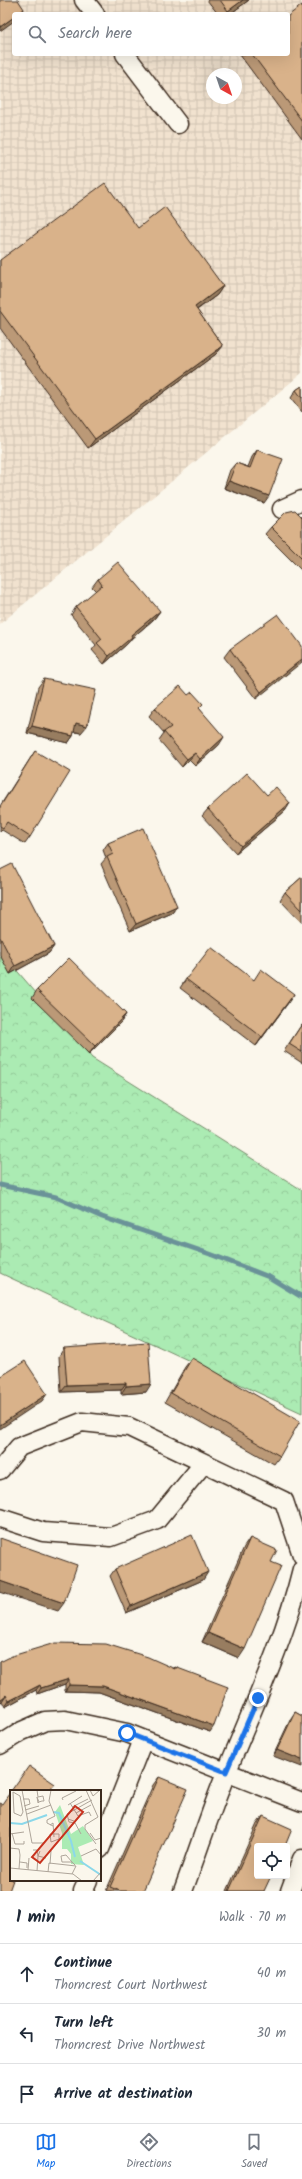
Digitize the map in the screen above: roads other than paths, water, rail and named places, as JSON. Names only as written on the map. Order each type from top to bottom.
[{"type":"street","points":[[84,0],[93,12]]},
{"type":"street","points":[[127,56],[178,124]]},
{"type":"street","points":[[282,509],[302,500]]},
{"type":"street","points":[[0,1470],[19,1447],[82,1422],[129,1427],[284,1501],[302,1555]]},
{"type":"street","points":[[0,1518],[43,1532],[111,1537],[157,1520],[204,1463]]},
{"type":"street","points":[[184,1891],[226,1772],[258,1698],[294,1602],[302,1569]]},
{"type":"street","points":[[0,1745],[22,1731],[45,1721],[65,1720],[127,1733],[302,1802]]},
{"type":"street","points":[[101,1846],[143,1740]]},
{"type":"street","points":[[290,1891],[302,1859]]},
{"type":"street","points":[[83,1891],[88,1881]]},
{"type":"waterway","points":[[0,1185],[56,1197],[102,1217],[210,1254],[269,1277],[302,1297]]}]
